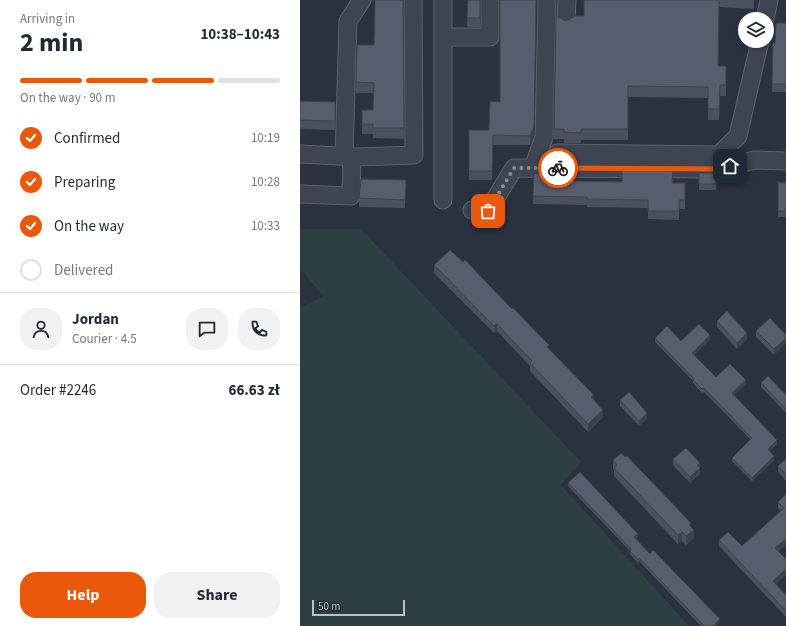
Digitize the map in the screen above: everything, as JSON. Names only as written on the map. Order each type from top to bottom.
[{"type":"lane","points":[[300,194],[351,196],[348,157],[348,21],[362,0]]},
{"type":"lane","points":[[300,154],[348,157],[414,155],[414,0]]},
{"type":"lane","points":[[443,0],[443,200]]},
{"type":"lane","points":[[443,37],[490,38],[490,0]]},
{"type":"lane","points":[[533,168],[544,137],[547,0]]},
{"type":"lane","points":[[566,22],[567,0]]},
{"type":"lane","points":[[766,12],[769,0]]},
{"type":"lane","points":[[557,153],[719,156],[738,136],[758,48]]},
{"type":"lane","points":[[472,210],[488,211],[514,168],[718,169],[755,160],[786,161]]},
{"type":"shaded area","points":[[300,229],[361,229],[581,462],[561,485],[689,626],[300,626],[300,308],[323,296],[300,269]]},
{"type":"building","points":[[375,0],[403,0],[404,128],[373,128],[373,124],[362,124],[362,110],[373,110],[374,83],[356,82],[357,45],[374,45]]},
{"type":"building","points":[[468,0],[480,0],[480,18],[467,18]]},
{"type":"building","points":[[500,0],[536,0],[534,126],[530,136],[493,135],[492,171],[469,171],[469,130],[489,130],[490,101],[500,102]]},
{"type":"building","points":[[584,0],[719,0],[718,66],[726,66],[726,85],[720,85],[719,109],[708,109],[708,87],[628,86],[628,129],[581,129],[581,133],[564,132],[564,129],[554,129],[556,16],[566,21],[575,16],[584,16]]},
{"type":"building","points":[[776,23],[786,23],[786,84],[772,84],[773,48],[775,43]]},
{"type":"building","points":[[300,101],[335,102],[335,121],[300,120]]},
{"type":"building","points":[[555,170],[569,170],[569,174],[572,174],[572,181],[622,182],[622,170],[673,171],[672,183],[685,183],[685,200],[679,200],[679,211],[648,211],[648,200],[533,196],[534,173],[555,174]]},
{"type":"building","points":[[699,173],[717,173],[716,184],[699,184]]},
{"type":"building","points":[[361,179],[406,180],[405,200],[359,198]]},
{"type":"building","points":[[778,182],[786,183],[786,211],[778,211]]},
{"type":"building","points":[[450,250],[463,262],[465,260],[512,309],[513,308],[549,345],[547,347],[594,395],[591,397],[603,410],[588,424],[530,363],[532,361],[497,324],[494,326],[434,265]]},
{"type":"building","points":[[727,311],[747,333],[737,343],[717,321]]},
{"type":"building","points":[[770,318],[786,335],[786,338],[774,349],[756,331]]},
{"type":"building","points":[[699,324],[710,335],[692,353],[716,377],[730,364],[746,380],[732,393],[777,440],[768,449],[774,456],[752,478],[732,458],[752,438],[704,388],[702,389],[693,380],[694,379],[655,338],[667,326],[681,341]]},
{"type":"building","points":[[768,376],[786,395],[786,409],[761,383]]},
{"type":"building","points":[[629,392],[647,413],[639,421],[620,400]]},
{"type":"building","points":[[686,448],[700,463],[697,465],[700,468],[690,477],[673,459]]},
{"type":"building","points":[[621,453],[625,457],[627,456],[691,523],[689,525],[694,530],[686,536],[682,532],[678,535],[614,468],[617,465],[613,460]]},
{"type":"building","points":[[786,459],[786,475],[778,466]]},
{"type":"building","points":[[580,472],[638,534],[634,537],[650,554],[653,550],[720,619],[713,626],[704,626],[639,558],[638,560],[630,551],[631,549],[568,483]]},
{"type":"building","points":[[786,494],[786,539],[775,548],[786,559],[786,569],[773,581],[786,595],[786,611],[719,540],[728,532],[742,546],[784,508],[778,502]]},
{"type":"way so far","points":[[488,211],[514,168],[558,168]]},
{"type":"route","points":[[558,168],[718,169],[730,166]]}]
